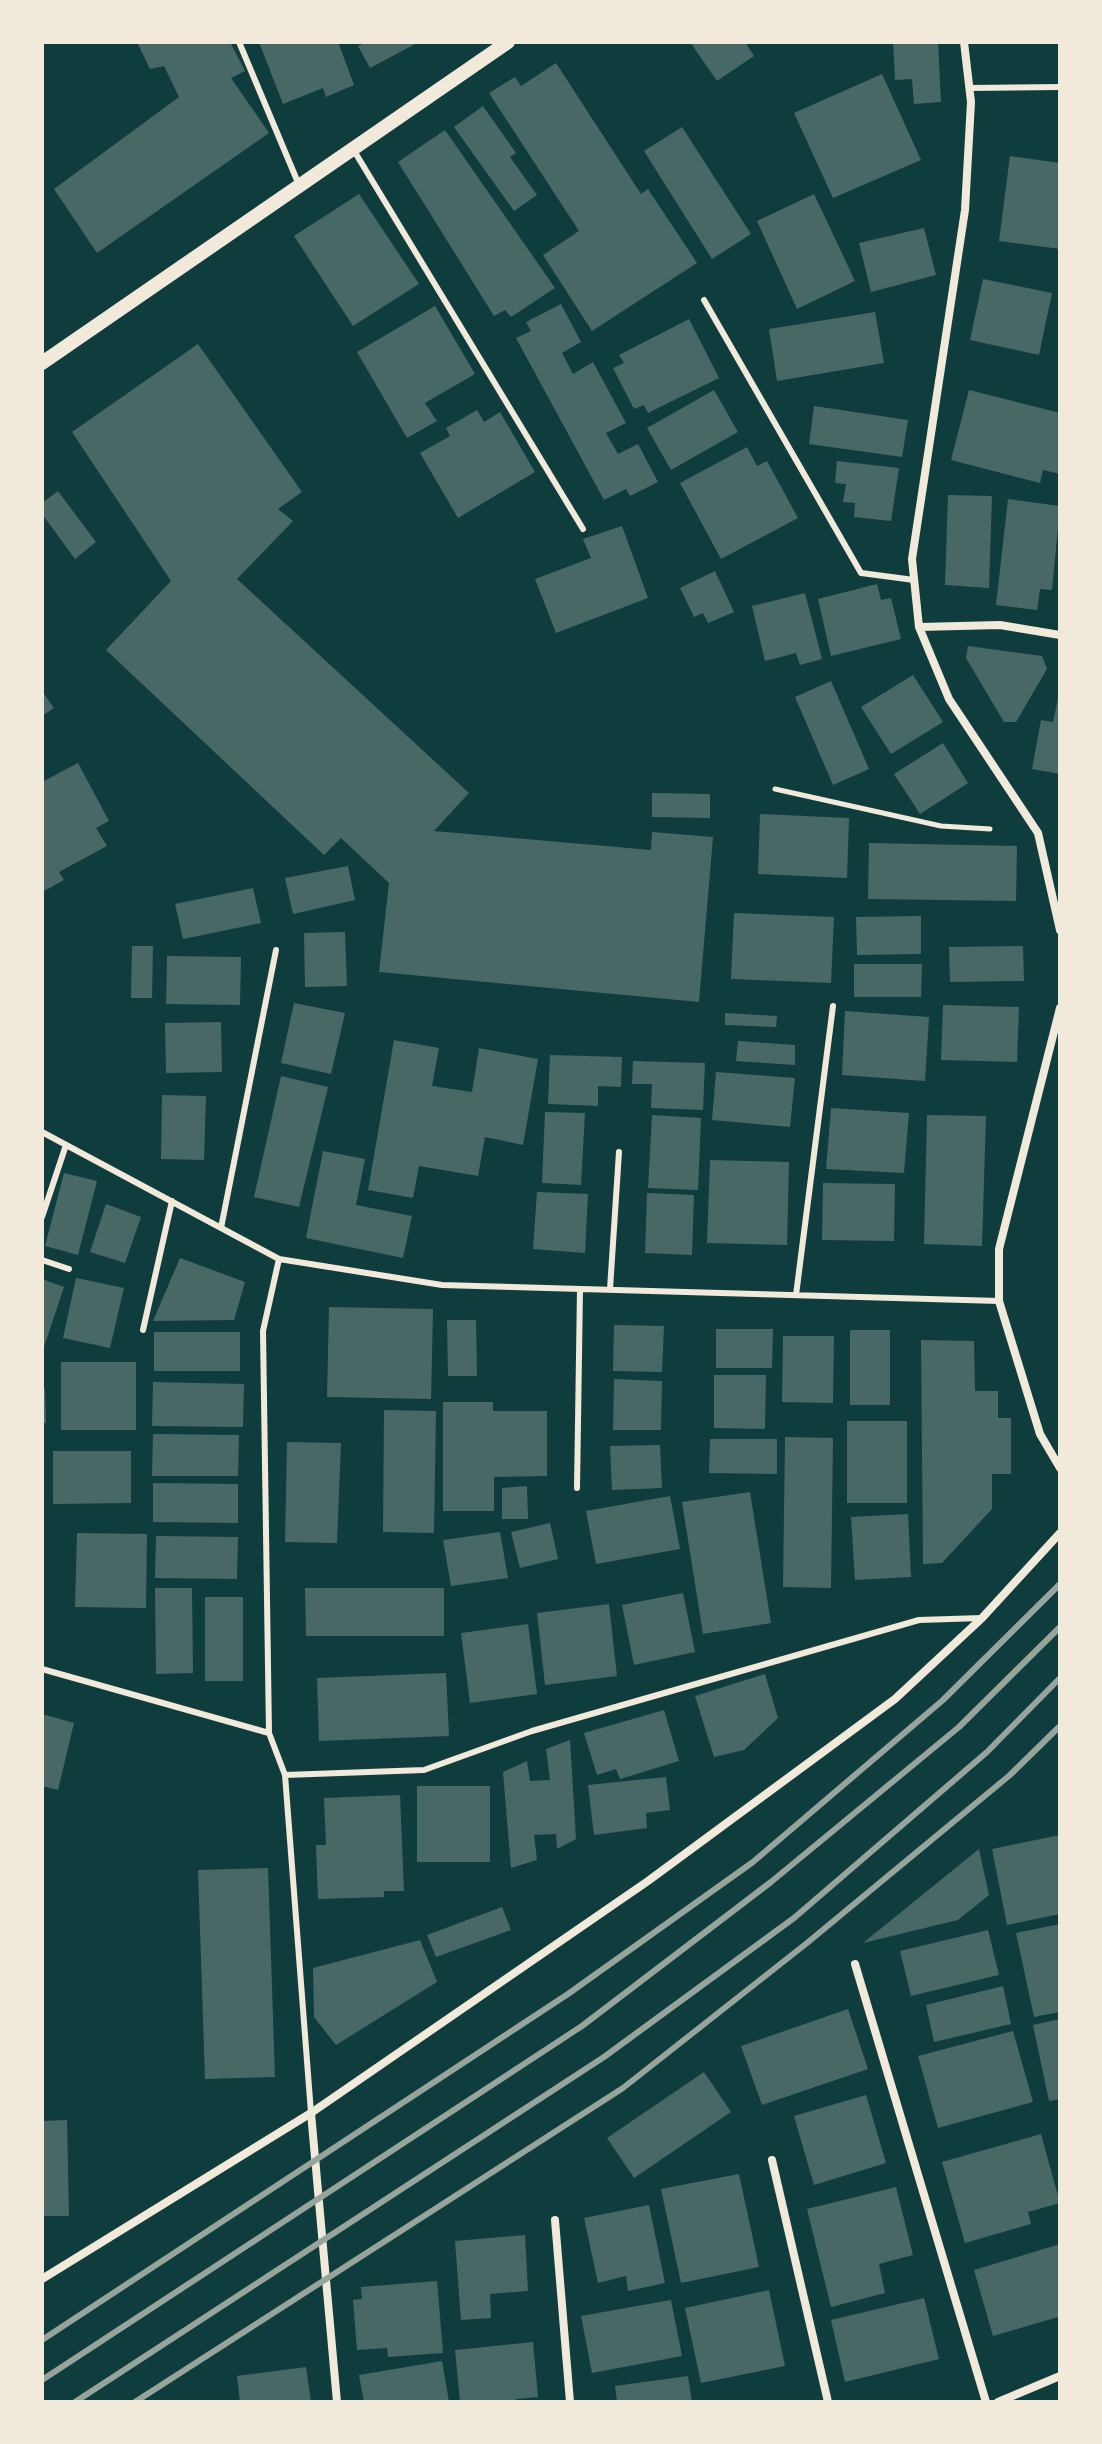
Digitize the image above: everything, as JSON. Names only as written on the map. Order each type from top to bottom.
[{"type":"street","points":[[42,363],[508,42]]},
{"type":"street","points":[[964,42],[969,88],[965,210],[912,559],[919,627],[949,699],[1038,833],[1060,930]]},
{"type":"street","points":[[919,627],[1000,625],[1060,635]]},
{"type":"street","points":[[1060,1008],[999,1249],[999,1301],[1040,1434],[1060,1468]]},
{"type":"street","points":[[42,2279],[311,2113],[648,1881],[895,1699],[982,1618],[1060,1533]]},
{"type":"street","points":[[855,1964],[986,2402]]},
{"type":"street","points":[[311,2113],[337,2402]]},
{"type":"street","points":[[772,2160],[828,2402]]},
{"type":"street","points":[[555,2220],[570,2402]]},
{"type":"street","points":[[998,2402],[1060,2376]]},
{"type":"lane","points":[[239,42],[299,185]]},
{"type":"lane","points":[[969,88],[1060,87]]},
{"type":"lane","points":[[353,149],[583,529]]},
{"type":"lane","points":[[704,300],[861,573],[914,580]]},
{"type":"lane","points":[[221,1228],[276,950]]},
{"type":"lane","points":[[796,1295],[833,1006]]},
{"type":"lane","points":[[42,1132],[279,1259],[442,1285],[999,1301]]},
{"type":"lane","points":[[42,1217],[66,1145]]},
{"type":"lane","points":[[610,1289],[619,1152]]},
{"type":"lane","points":[[143,1330],[172,1201]]},
{"type":"lane","points":[[279,1259],[263,1331],[269,1733],[285,1775],[311,2113]]},
{"type":"lane","points":[[42,1260],[69,1269]]},
{"type":"lane","points":[[577,1488],[580,1289]]},
{"type":"lane","points":[[285,1775],[424,1770],[532,1731],[919,1620],[982,1618]]},
{"type":"lane","points":[[42,1669],[269,1733]]},
{"type":"path","points":[[775,789],[941,826],[1038,833]]},
{"type":"building","points":[[137,42],[230,42],[245,71],[231,78],[269,133],[97,253],[54,189],[179,97],[164,66],[150,69]]},
{"type":"building","points":[[259,42],[338,42],[354,85],[326,97],[323,88],[283,104]]},
{"type":"building","points":[[367,42],[419,42],[370,68],[358,46]]},
{"type":"building","points":[[690,42],[745,42],[754,56],[717,81]]},
{"type":"building","points":[[893,42],[938,42],[941,102],[914,104],[912,79],[895,80]]},
{"type":"building","points":[[556,63],[641,194],[648,189],[697,263],[592,331],[543,255],[579,231],[489,93],[515,77],[521,86]]},
{"type":"building","points":[[882,74],[921,160],[833,198],[794,113]]},
{"type":"building","points":[[483,106],[516,153],[510,157],[537,195],[514,211],[454,127]]},
{"type":"building","points":[[682,127],[751,234],[712,259],[644,151]]},
{"type":"building","points":[[445,130],[555,288],[511,317],[505,310],[494,316],[398,162]]},
{"type":"building","points":[[1010,156],[1060,163],[1060,249],[999,241]]},
{"type":"building","points":[[359,194],[419,284],[353,326],[294,236]]},
{"type":"building","points":[[814,194],[855,281],[797,309],[757,221]]},
{"type":"building","points":[[924,228],[936,275],[871,292],[859,243]]},
{"type":"building","points":[[983,279],[1052,293],[1039,355],[970,340]]},
{"type":"building","points":[[561,304],[581,342],[562,353],[573,374],[593,362],[626,423],[606,433],[618,454],[638,444],[658,482],[630,496],[626,489],[604,500],[516,338],[531,331],[526,322]]},
{"type":"building","points":[[435,306],[475,374],[425,403],[437,421],[407,438],[357,352]]},
{"type":"building","points":[[875,312],[884,363],[777,381],[769,329]]},
{"type":"building","points":[[689,319],[719,378],[648,413],[644,405],[634,409],[613,368],[624,363],[619,355]]},
{"type":"building","points":[[198,344],[302,492],[278,509],[293,521],[237,579],[469,793],[434,831],[651,850],[652,832],[713,837],[699,1002],[379,972],[389,883],[341,838],[324,855],[106,650],[171,581],[72,432]]},
{"type":"building","points":[[714,390],[738,432],[671,470],[647,428]]},
{"type":"building","points":[[969,390],[1060,413],[1060,474],[1043,470],[1040,483],[951,460]]},
{"type":"building","points":[[814,406],[908,420],[902,457],[809,444]]},
{"type":"building","points":[[477,410],[484,422],[500,412],[535,472],[458,518],[420,453],[450,436],[446,428]]},
{"type":"building","points":[[747,447],[757,466],[767,461],[798,518],[721,559],[680,483]]},
{"type":"building","points":[[837,461],[899,468],[891,521],[854,517],[855,503],[843,502],[846,484],[835,483]]},
{"type":"building","points":[[58,491],[96,542],[75,559],[42,514],[42,503]]},
{"type":"building","points":[[948,495],[992,496],[989,588],[945,585]]},
{"type":"building","points":[[1008,499],[1060,506],[1052,590],[1040,589],[1037,610],[996,605]]},
{"type":"building","points":[[622,526],[648,598],[556,633],[535,579],[591,558],[583,539]]},
{"type":"building","points":[[715,571],[734,612],[708,623],[703,613],[694,617],[680,588]]},
{"type":"building","points":[[877,584],[881,600],[891,598],[901,639],[831,656],[818,599]]},
{"type":"building","points":[[805,593],[822,659],[800,665],[796,653],[765,661],[752,606]]},
{"type":"building","points":[[968,646],[1042,656],[1047,669],[1016,722],[1004,722],[966,658]]},
{"type":"building","points":[[913,675],[943,722],[891,754],[861,707]]},
{"type":"building","points":[[831,681],[869,769],[833,785],[795,697]]},
{"type":"building","points":[[42,691],[54,708],[42,716]]},
{"type":"building","points":[[1059,694],[1060,774],[1032,769],[1041,720],[1053,722]]},
{"type":"building","points":[[943,743],[968,783],[920,814],[894,774]]},
{"type":"building","points":[[78,763],[109,821],[96,828],[107,846],[59,872],[64,880],[42,892],[42,782]]},
{"type":"building","points":[[652,793],[710,794],[710,818],[652,817]]},
{"type":"building","points":[[760,814],[849,818],[847,878],[758,874]]},
{"type":"building","points":[[869,843],[1017,846],[1016,901],[868,899]]},
{"type":"building","points":[[348,866],[355,900],[293,914],[285,878]]},
{"type":"building","points":[[253,888],[261,923],[183,939],[175,904]]},
{"type":"building","points":[[734,913],[834,917],[831,983],[731,979]]},
{"type":"building","points":[[921,916],[921,954],[857,955],[856,917]]},
{"type":"building","points":[[345,932],[347,986],[305,987],[304,933]]},
{"type":"building","points":[[132,946],[153,946],[152,998],[131,998]]},
{"type":"building","points":[[1023,946],[1024,981],[950,982],[949,947]]},
{"type":"building","points":[[167,956],[241,957],[240,1005],[166,1004]]},
{"type":"building","points":[[854,964],[922,964],[921,997],[854,997]]},
{"type":"building","points":[[294,1003],[345,1013],[331,1074],[281,1063]]},
{"type":"building","points":[[943,1005],[1019,1007],[1017,1062],[941,1060]]},
{"type":"building","points":[[845,1011],[929,1017],[925,1081],[842,1075]]},
{"type":"building","points":[[725,1013],[777,1016],[776,1027],[725,1025]]},
{"type":"building","points":[[221,1022],[222,1072],[166,1073],[165,1023]]},
{"type":"building","points":[[394,1040],[439,1048],[432,1086],[472,1092],[479,1048],[538,1059],[523,1145],[485,1137],[478,1176],[419,1166],[413,1198],[368,1190]]},
{"type":"building","points":[[738,1041],[795,1045],[795,1065],[736,1061]]},
{"type":"building","points":[[550,1055],[622,1057],[621,1087],[598,1086],[598,1106],[548,1104]]},
{"type":"building","points":[[633,1061],[705,1063],[703,1110],[651,1108],[652,1084],[632,1084]]},
{"type":"building","points":[[716,1072],[795,1078],[790,1127],[712,1120]]},
{"type":"building","points":[[281,1076],[328,1087],[299,1207],[254,1197]]},
{"type":"building","points":[[162,1095],[206,1096],[204,1160],[161,1159]]},
{"type":"building","points":[[831,1108],[909,1113],[904,1173],[826,1169]]},
{"type":"building","points":[[545,1112],[585,1113],[581,1185],[542,1183]]},
{"type":"building","points":[[652,1115],[701,1118],[698,1190],[648,1188]]},
{"type":"building","points":[[927,1115],[986,1116],[982,1246],[924,1244]]},
{"type":"building","points":[[323,1151],[365,1159],[356,1205],[412,1216],[403,1258],[306,1238]]},
{"type":"building","points":[[710,1160],[789,1162],[787,1245],[707,1243]]},
{"type":"building","points":[[64,1173],[97,1181],[78,1255],[45,1246]]},
{"type":"building","points":[[823,1183],[895,1184],[894,1241],[822,1240]]},
{"type":"building","points":[[537,1192],[588,1194],[585,1253],[533,1249]]},
{"type":"building","points":[[647,1193],[694,1195],[692,1255],[645,1253]]},
{"type":"building","points":[[106,1204],[141,1217],[125,1263],[90,1252]]},
{"type":"building","points":[[180,1258],[245,1282],[234,1320],[153,1321]]},
{"type":"building","points":[[76,1278],[124,1288],[110,1348],[63,1338]]},
{"type":"building","points":[[42,1279],[64,1287],[43,1350],[42,1350]]},
{"type":"building","points":[[329,1307],[433,1309],[431,1399],[327,1397]]},
{"type":"building","points":[[447,1320],[476,1320],[477,1376],[448,1376]]},
{"type":"building","points":[[614,1325],[664,1326],[662,1372],[613,1371]]},
{"type":"building","points":[[716,1329],[773,1329],[772,1368],[716,1368]]},
{"type":"building","points":[[850,1330],[890,1330],[890,1405],[850,1405]]},
{"type":"building","points":[[154,1332],[240,1332],[240,1371],[154,1371]]},
{"type":"building","points":[[783,1336],[834,1336],[833,1403],[782,1402]]},
{"type":"building","points":[[921,1340],[974,1341],[975,1391],[998,1391],[998,1418],[1011,1418],[1011,1474],[992,1474],[992,1509],[942,1563],[923,1564]]},
{"type":"building","points":[[61,1362],[136,1362],[136,1430],[61,1430]]},
{"type":"building","points":[[714,1375],[766,1375],[765,1429],[714,1428]]},
{"type":"building","points":[[614,1379],[662,1381],[661,1430],[613,1430]]},
{"type":"building","points":[[153,1382],[244,1384],[243,1427],[152,1426]]},
{"type":"building","points":[[42,1389],[45,1389],[46,1423],[42,1423]]},
{"type":"building","points":[[443,1402],[493,1402],[493,1411],[547,1411],[547,1476],[494,1477],[494,1511],[443,1511]]},
{"type":"building","points":[[384,1410],[436,1411],[434,1533],[383,1532]]},
{"type":"building","points":[[847,1421],[907,1421],[907,1503],[847,1503]]},
{"type":"building","points":[[153,1434],[239,1435],[238,1476],[152,1476]]},
{"type":"building","points":[[785,1437],[833,1438],[831,1588],[783,1587]]},
{"type":"building","points":[[710,1439],[777,1439],[777,1474],[709,1473]]},
{"type":"building","points":[[287,1442],[341,1443],[337,1543],[285,1542]]},
{"type":"building","points":[[660,1445],[662,1488],[612,1490],[610,1446]]},
{"type":"building","points":[[53,1451],[131,1451],[131,1503],[53,1504]]},
{"type":"building","points":[[153,1483],[238,1484],[238,1523],[153,1522]]},
{"type":"building","points":[[527,1486],[528,1519],[502,1519],[502,1488]]},
{"type":"building","points":[[750,1492],[771,1623],[703,1634],[682,1502]]},
{"type":"building","points":[[670,1496],[680,1549],[596,1564],[586,1511]]},
{"type":"building","points":[[908,1514],[911,1577],[855,1580],[851,1517]]},
{"type":"building","points":[[550,1523],[558,1559],[520,1568],[511,1532]]},
{"type":"building","points":[[500,1532],[508,1578],[451,1586],[443,1540]]},
{"type":"building","points":[[77,1533],[147,1534],[146,1608],[75,1607]]},
{"type":"building","points":[[156,1536],[238,1537],[237,1579],[155,1578]]},
{"type":"building","points":[[155,1588],[192,1588],[193,1673],[156,1674]]},
{"type":"building","points":[[305,1588],[444,1588],[444,1636],[306,1636]]},
{"type":"building","points":[[683,1593],[695,1652],[634,1665],[622,1605]]},
{"type":"building","points":[[205,1597],[243,1597],[243,1681],[205,1681]]},
{"type":"building","points":[[609,1604],[617,1676],[545,1685],[537,1613]]},
{"type":"building","points":[[528,1624],[537,1694],[470,1703],[461,1633]]},
{"type":"building","points":[[446,1673],[449,1736],[319,1741],[317,1678]]},
{"type":"building","points":[[765,1674],[778,1718],[744,1750],[714,1757],[695,1696]]},
{"type":"building","points":[[664,1710],[679,1761],[620,1779],[616,1769],[597,1775],[584,1733]]},
{"type":"building","points":[[42,1714],[74,1723],[58,1790],[42,1786]]},
{"type":"building","points":[[570,1740],[576,1839],[557,1849],[556,1834],[534,1835],[537,1860],[511,1868],[503,1772],[527,1761],[530,1781],[550,1780],[546,1749]]},
{"type":"building","points":[[666,1777],[670,1810],[646,1813],[647,1828],[594,1835],[588,1785]]},
{"type":"building","points":[[417,1786],[490,1786],[490,1862],[417,1862]]},
{"type":"building","points":[[400,1795],[404,1891],[384,1891],[384,1897],[318,1899],[316,1845],[326,1845],[324,1798]]},
{"type":"building","points":[[1060,1835],[1060,1914],[1007,1925],[992,1849]]},
{"type":"building","points":[[979,1849],[989,1895],[958,1920],[863,1943]]},
{"type":"building","points":[[268,1868],[275,2077],[205,2079],[198,1870]]},
{"type":"building","points":[[502,1907],[511,1930],[436,1957],[427,1935]]},
{"type":"building","points":[[1060,1924],[1060,2012],[1034,2017],[1016,1933]]},
{"type":"building","points":[[988,1930],[999,1975],[911,1996],[900,1951]]},
{"type":"building","points":[[420,1940],[437,1982],[336,2045],[314,2017],[313,1968]]},
{"type":"building","points":[[1003,1986],[1011,2024],[934,2042],[926,2005]]},
{"type":"building","points":[[848,2009],[868,2069],[762,2105],[741,2046]]},
{"type":"building","points":[[1060,2019],[1060,2099],[1049,2101],[1033,2025]]},
{"type":"building","points":[[1013,2031],[1033,2102],[938,2128],[918,2056]]},
{"type":"building","points":[[704,2072],[731,2112],[634,2178],[607,2138]]},
{"type":"building","points":[[866,2095],[886,2163],[814,2185],[794,2116]]},
{"type":"building","points":[[67,2120],[69,2216],[42,2216],[42,2121]]},
{"type":"building","points":[[1041,2134],[1060,2203],[1028,2212],[1031,2224],[965,2243],[942,2162]]},
{"type":"building","points":[[739,2174],[759,2267],[681,2283],[661,2189]]},
{"type":"building","points":[[896,2187],[913,2255],[879,2264],[885,2293],[831,2307],[807,2209]]},
{"type":"building","points":[[649,2205],[665,2283],[628,2291],[626,2276],[598,2283],[584,2218]]},
{"type":"building","points":[[525,2235],[528,2291],[490,2294],[491,2318],[461,2320],[455,2241]]},
{"type":"building","points":[[1060,2244],[1060,2323],[1058,2317],[993,2336],[974,2270]]},
{"type":"building","points":[[437,2281],[443,2353],[388,2357],[387,2348],[357,2350],[353,2300],[362,2299],[361,2287]]},
{"type":"building","points":[[769,2290],[785,2366],[701,2383],[685,2308]]},
{"type":"building","points":[[924,2298],[939,2359],[845,2382],[831,2320]]},
{"type":"building","points":[[671,2300],[682,2356],[592,2373],[581,2316]]},
{"type":"building","points":[[533,2342],[538,2397],[516,2399],[516,2402],[460,2402],[455,2350]]},
{"type":"building","points":[[442,2361],[449,2402],[364,2402],[359,2375]]},
{"type":"building","points":[[306,2367],[311,2402],[240,2402],[237,2376]]},
{"type":"building","points":[[688,2376],[692,2402],[617,2402],[615,2386]]},
{"type":"railway","points":[[42,2340],[568,1994],[753,1862],[943,1700],[1060,1584]]},
{"type":"railway","points":[[42,2380],[582,2026],[771,1882],[959,1727],[1060,1627]]},
{"type":"railway","points":[[75,2402],[604,2057],[794,1918],[987,1752],[1060,1678]]},
{"type":"railway","points":[[135,2402],[623,2088],[807,1943],[1010,1775],[1060,1726]]}]
